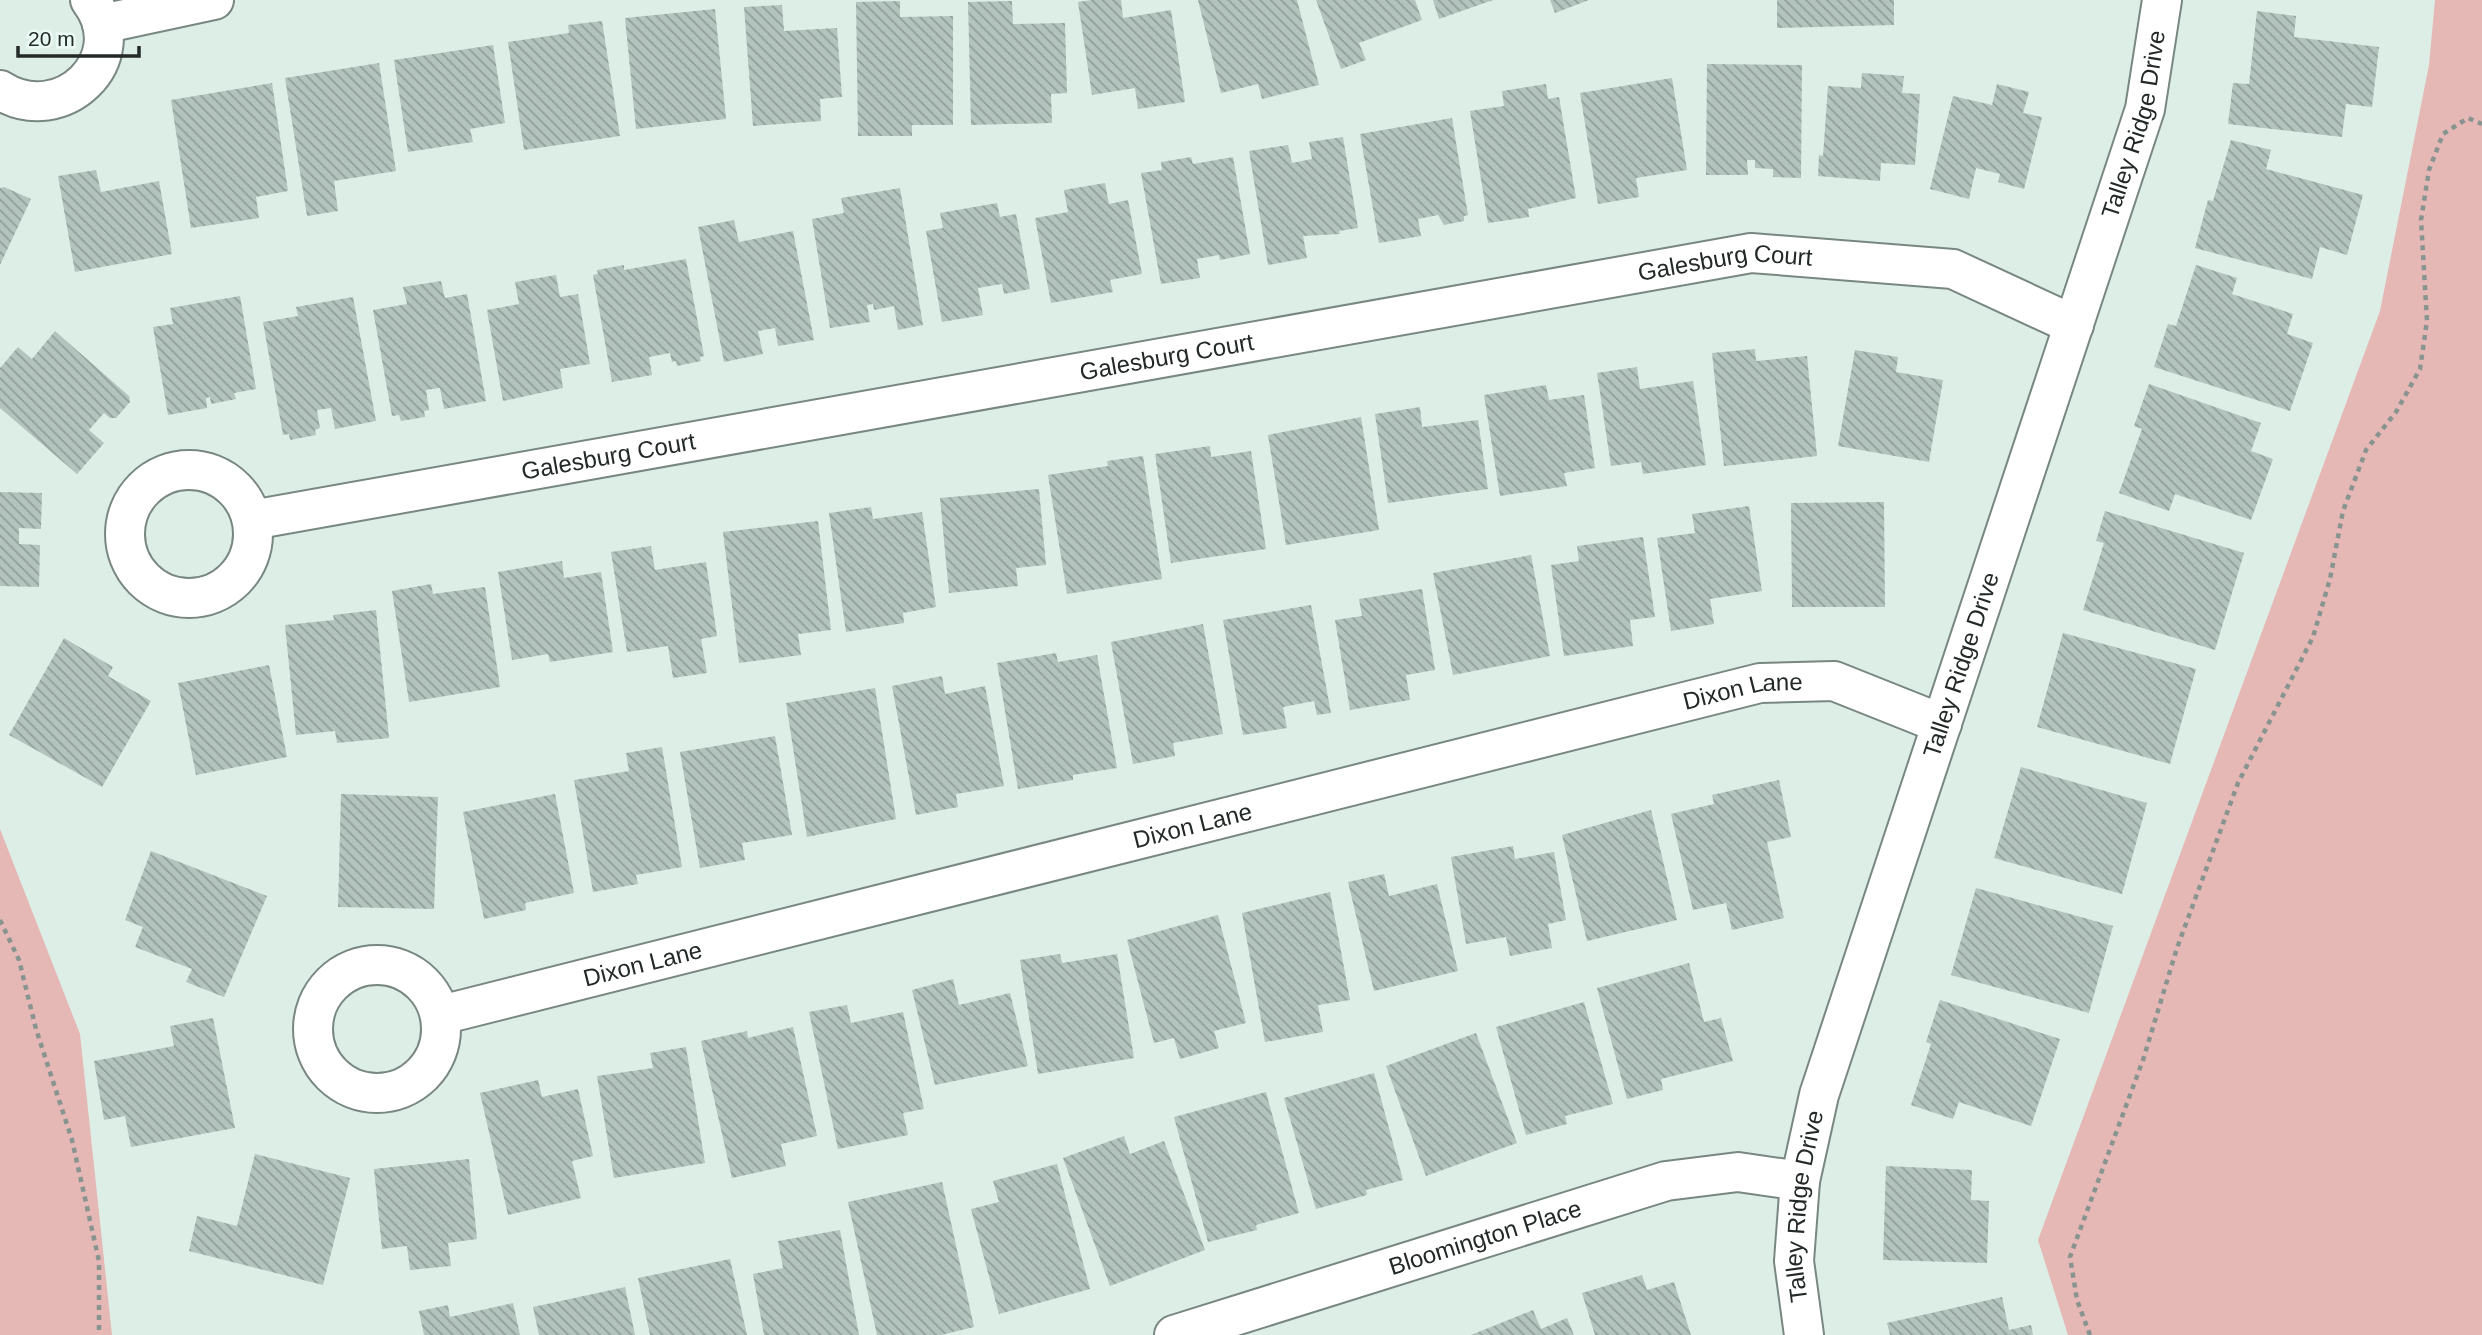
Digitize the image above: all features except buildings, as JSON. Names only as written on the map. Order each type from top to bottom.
[{"type":"street","points":[[0,90],[12,97],[31,102],[52,101],[71,94],[87,81],[98,64],[103,45],[96,12],[214,0]]},
{"type":"street","name":"Talley Ridge Drive","points":[[1804,1335],[1794,1261],[1800,1181],[1819,1095],[2145,109],[2162,0]]},
{"type":"street","name":"Galesburg Court","points":[[252,520],[1751,253],[1953,269],[2074,325]]},
{"type":"street","name":"Dixon Lane","points":[[441,1015],[1760,682],[1833,681],[1942,724]]},
{"type":"street","name":"Bloomington Place","points":[[1174,1335],[1666,1181],[1738,1172],[1800,1181]]},
{"type":"path","points":[[2090,1335],[2077,1300],[2070,1257],[2143,1060],[2177,948],[2238,783],[2313,637],[2330,579],[2343,510],[2366,450],[2396,412],[2420,369],[2427,321],[2421,220],[2429,170],[2443,134],[2468,118],[2482,124]]},
{"type":"path","points":[[0,920],[19,960],[36,1029],[72,1140],[99,1261],[99,1335]]},
{"type":"shaded area","points":[[2435,0],[2482,0],[2482,1335],[2068,1335],[2038,1240],[2380,311],[2429,65]]},
{"type":"shaded area","points":[[0,829],[80,1034],[112,1335],[0,1335]]}]
